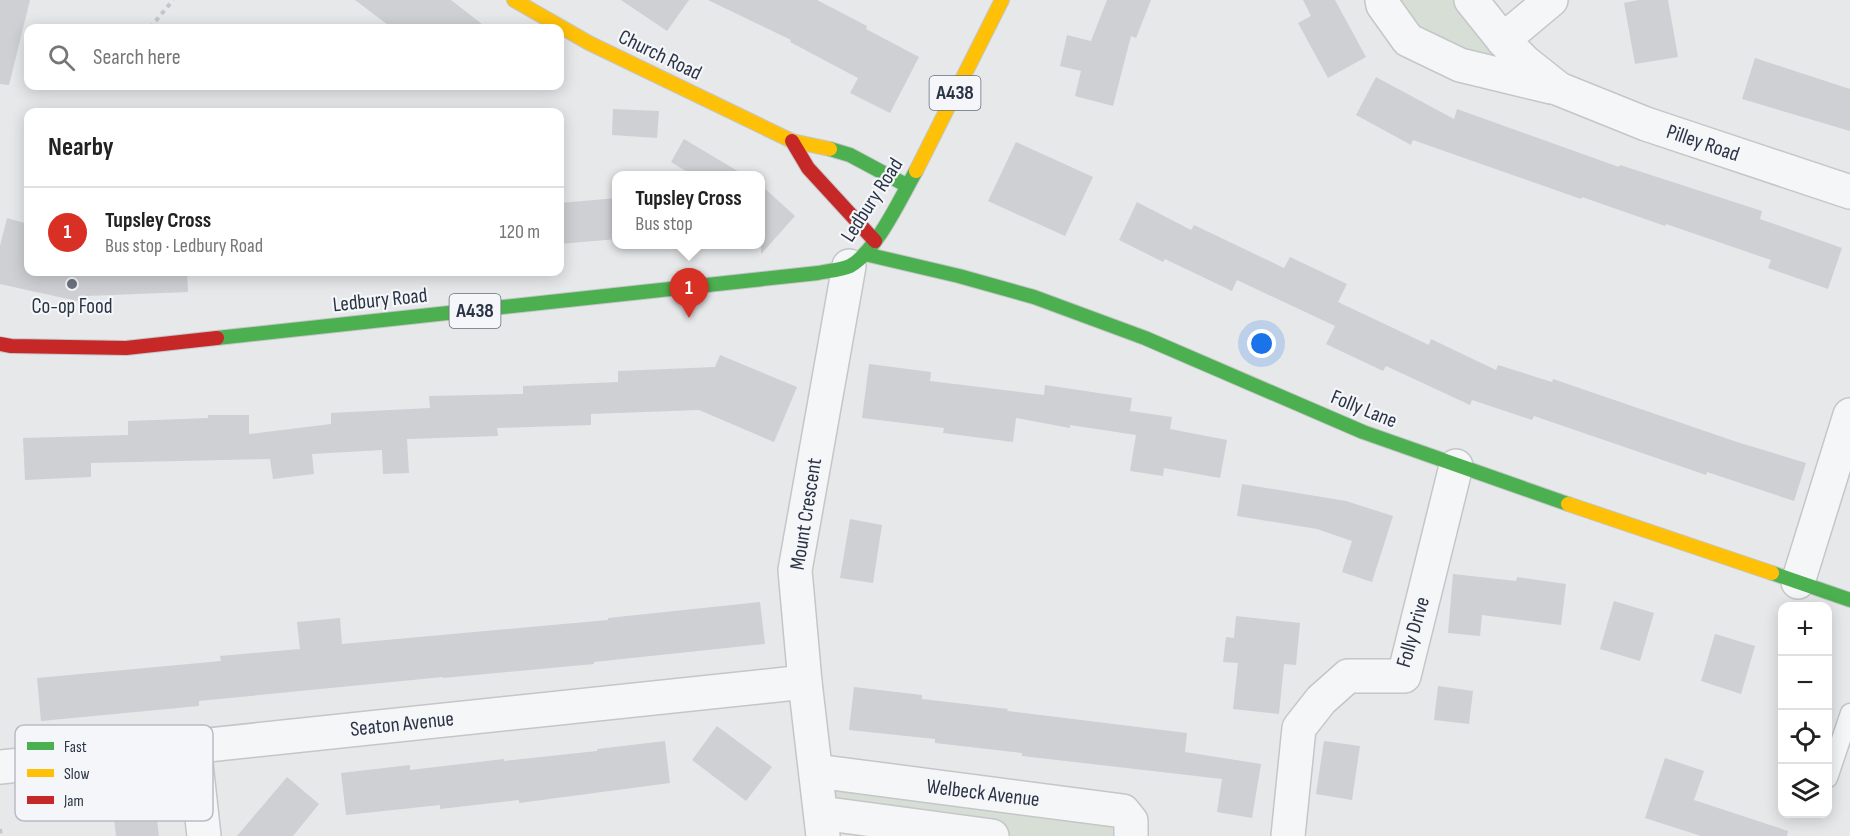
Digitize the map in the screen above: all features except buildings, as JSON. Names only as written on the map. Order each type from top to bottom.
[{"type":"main road","name":"Church Road","points":[[513,0],[555,24]]},
{"type":"main road","name":"Ledbury Road","points":[[0,344],[126,348],[818,273],[857,260],[876,241],[906,185],[923,159],[1002,0]]},
{"type":"main road","name":"Church Road","points":[[564,29],[792,141],[850,155],[906,185]]},
{"type":"main road","points":[[792,141],[808,168],[876,241]]},
{"type":"main road","name":"Folly Lane","points":[[857,260],[960,276],[1034,297],[1145,338],[1363,432],[1456,466],[1850,600]]},
{"type":"street","name":"Pilley Road","points":[[1382,0],[1383,5],[1408,40],[1460,65],[1559,89],[1646,124],[1850,192]]},
{"type":"street","name":"Pilley Road","points":[[1471,0],[1503,40],[1525,62],[1559,89]]},
{"type":"street","points":[[1503,40],[1551,0]]},
{"type":"street","name":"Mount Crescent","points":[[822,824],[805,682],[795,570],[857,260]]},
{"type":"street","points":[[1798,582],[1850,415]]},
{"type":"street","name":"Folly Drive","points":[[1288,836],[1299,728],[1321,700],[1348,676],[1404,676],[1456,466]]},
{"type":"street","name":"Seaton Avenue","points":[[213,744],[805,682]]},
{"type":"street","name":"Seaton Avenue","points":[[0,767],[15,765]]},
{"type":"street","name":"Welbeck Avenue","points":[[816,771],[1123,811],[1131,821],[1131,836]]},
{"type":"street","points":[[202,821],[204,836]]},
{"type":"street","name":"Welbeck Avenue","points":[[822,824],[992,836]]},
{"type":"lane","points":[[1832,764],[1850,713]]},
{"type":"path","points":[[153,24],[173,0]]},
{"type":"path","points":[[0,829],[1,836]]},
{"type":"shaded area","points":[[1382,0],[1471,0],[1525,62],[1460,65]]},
{"type":"shaded area","points":[[816,771],[1123,811],[1131,836],[992,836],[821,813]]},
{"type":"traffic: fast","points":[[830,149],[850,155],[906,185]]},
{"type":"traffic: fast","points":[[217,338],[818,273],[843,268],[860,259],[869,249],[887,223],[916,171]]},
{"type":"traffic: fast","points":[[865,254],[959,276],[1034,297],[1145,338],[1363,432],[1568,504]]},
{"type":"traffic: fast","points":[[1772,573],[1850,600]]},
{"type":"traffic: slow","points":[[514,0],[556,24]]},
{"type":"traffic: slow","points":[[916,171],[1002,0]]},
{"type":"traffic: slow","points":[[564,29],[589,43],[792,141],[830,149]]},
{"type":"traffic: slow","points":[[1568,504],[1772,573]]},
{"type":"traffic: jam","points":[[792,141],[808,168],[875,241]]},
{"type":"traffic: jam","points":[[0,344],[126,348],[217,338]]},
{"type":"place","name":"Co-op Food","points":[[72,284]]},
{"type":"place","name":"Tupsley Cross","points":[[689,318]]}]
